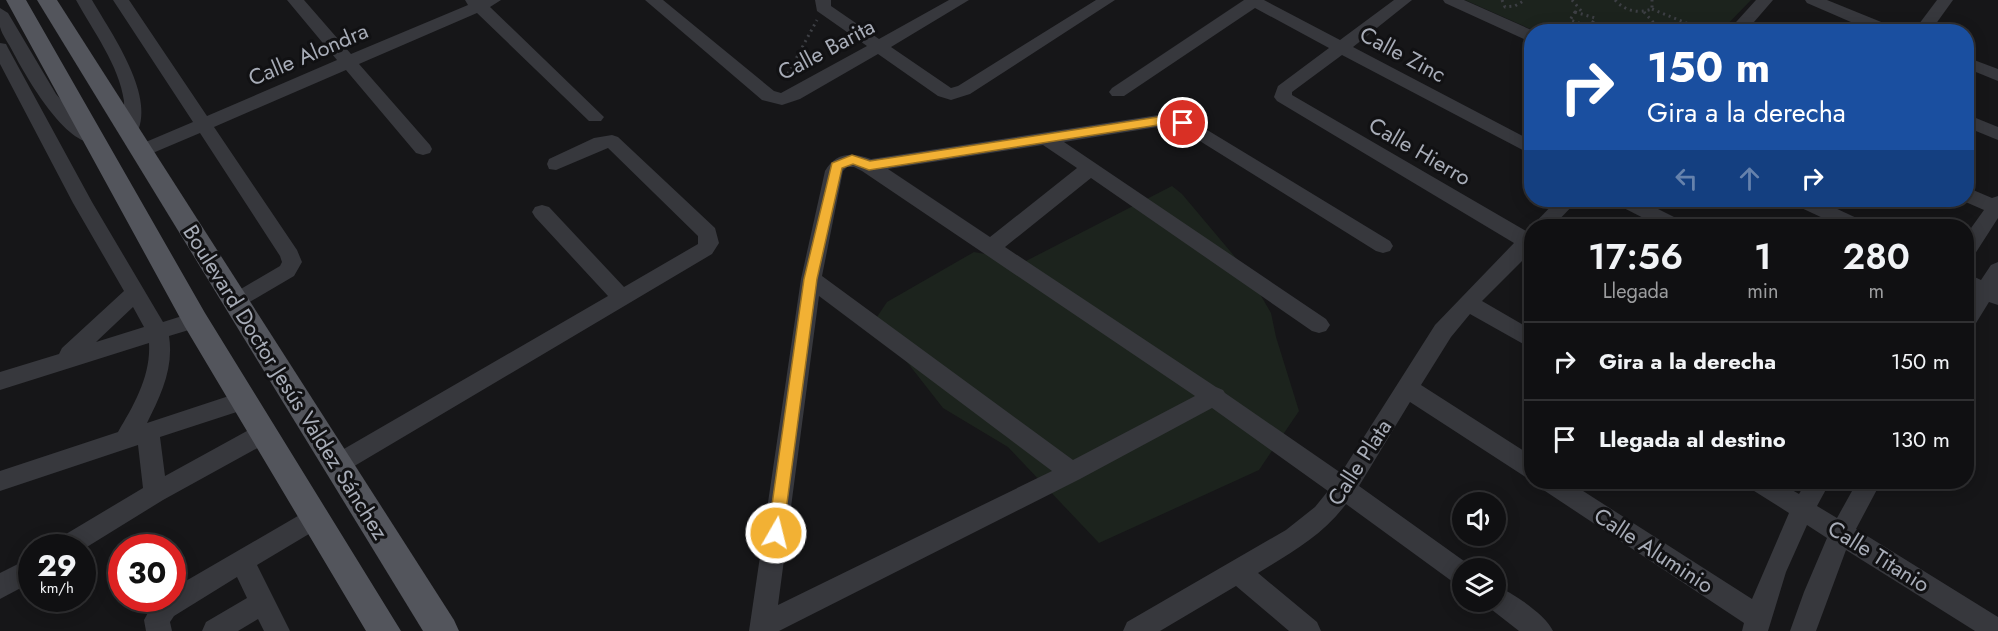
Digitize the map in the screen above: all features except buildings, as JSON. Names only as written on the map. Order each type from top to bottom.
[{"type":"main road","name":"Boulevard Doctor Jesús Valdez Sánchez","points":[[16,0],[195,320],[384,631]]},
{"type":"main road","name":"Boulevard Doctor Jesús Valdez Sánchez","points":[[47,0],[442,631]]},
{"type":"street","points":[[84,0],[127,78],[133,103],[135,142]]},
{"type":"street","points":[[121,0],[290,255],[292,262],[280,277],[236,302]]},
{"type":"street","points":[[295,0],[423,149]]},
{"type":"street","points":[[653,0],[775,99]]},
{"type":"street","name":"Calle Barita","points":[[775,99],[794,95],[961,0]]},
{"type":"street","points":[[823,4],[878,47],[944,92],[951,93],[964,90],[1107,0]]},
{"type":"street","points":[[1341,48],[1404,0]]},
{"type":"street","points":[[1451,0],[1524,32]]},
{"type":"street","points":[[1742,24],[1765,0]]},
{"type":"street","points":[[1813,0],[1871,24]]},
{"type":"street","points":[[1927,24],[1944,0]]},
{"type":"street","points":[[1118,92],[1254,1]]},
{"type":"street","name":"Calle Zinc","points":[[1254,1],[1524,146]]},
{"type":"street","points":[[482,2],[595,117]]},
{"type":"street","name":"Calle Alondra","points":[[135,142],[205,125],[482,2]]},
{"type":"street","name":"Boulevard Doctor Jesús Valdez Sánchez","points":[[0,13],[56,108],[76,128],[92,138]]},
{"type":"street","points":[[0,48],[77,193],[158,332],[160,353],[154,382],[140,415],[126,439]]},
{"type":"street","name":"Calle Hierro","points":[[1341,48],[1284,90],[1285,100],[1524,232]]},
{"type":"street","points":[[1974,65],[1998,75]]},
{"type":"street","points":[[869,166],[1158,121],[1183,123],[1383,246]]},
{"type":"street","points":[[1974,124],[1998,134]]},
{"type":"street","points":[[1046,138],[1319,325]]},
{"type":"street","points":[[338,464],[705,249],[710,243],[708,232],[612,141],[600,142],[556,164]]},
{"type":"street","points":[[762,628],[811,279],[837,166],[852,160],[869,166],[1215,396],[1323,471],[1452,567]]},
{"type":"street","points":[[991,247],[1089,168]]},
{"type":"street","points":[[1974,197],[1997,206],[1974,240]]},
{"type":"street","name":"Calle Plata","points":[[1550,219],[1561,207]]},
{"type":"street","points":[[1639,207],[1662,219]]},
{"type":"street","points":[[1817,207],[1841,219]]},
{"type":"street","points":[[542,212],[622,298]]},
{"type":"street","name":"Calle Plata","points":[[1136,631],[1238,573],[1312,526],[1334,504],[1429,351],[1468,302],[1524,246]]},
{"type":"street","points":[[1974,313],[1992,294],[1998,270]]},
{"type":"street","points":[[811,279],[1072,472]]},
{"type":"street","points":[[1974,286],[1992,294]]},
{"type":"street","points":[[62,361],[135,294]]},
{"type":"street","points":[[1468,302],[1524,336]]},
{"type":"street","points":[[0,381],[195,320]]},
{"type":"street","points":[[1407,388],[1524,464]]},
{"type":"street","points":[[762,628],[1072,472],[1215,396]]},
{"type":"street","points":[[0,481],[244,400]]},
{"type":"street","points":[[148,432],[155,494]]},
{"type":"street","points":[[88,534],[264,433]]},
{"type":"street","name":"Calle Aluminio","points":[[1560,489],[1757,625]]},
{"type":"street","name":"Calle Titanio","points":[[1771,489],[1998,631]]},
{"type":"street","points":[[1757,625],[1784,545],[1814,489]]},
{"type":"street","points":[[1803,631],[1822,575],[1841,532],[1865,489]]},
{"type":"street","points":[[159,631],[157,620],[165,607],[315,517]]},
{"type":"street","points":[[243,561],[277,631]]},
{"type":"street","points":[[1238,573],[1308,631]]},
{"type":"street","points":[[0,587],[18,576]]},
{"type":"street","points":[[215,631],[263,602]]},
{"type":"street","points":[[1506,606],[1540,631]]},
{"type":"path","points":[[1502,0],[1505,7],[1515,6],[1525,0]]},
{"type":"path","points":[[1572,0],[1584,15]]},
{"type":"path","points":[[1615,0],[1624,8],[1643,12],[1652,9],[1689,24]]},
{"type":"path","points":[[1652,0],[1654,6],[1652,9]]},
{"type":"path","points":[[775,99],[823,4]]},
{"type":"path","points":[[1581,24],[1570,20],[1575,12],[1595,18],[1592,24]]},
{"type":"path","points":[[1643,12],[1654,24]]},
{"type":"shaded area","points":[[1465,0],[1751,0],[1728,24],[1524,24],[1524,26]]},
{"type":"shaded area","points":[[1172,186],[1182,194],[1246,270],[1271,313],[1299,411],[1259,470],[1099,543],[1008,447],[943,408],[896,348],[877,317],[887,302],[974,252],[1026,261]]},
{"type":"route","points":[[776,533],[811,279],[834,171],[837,166],[843,161],[852,160],[869,166],[1158,121],[1183,123]]}]
